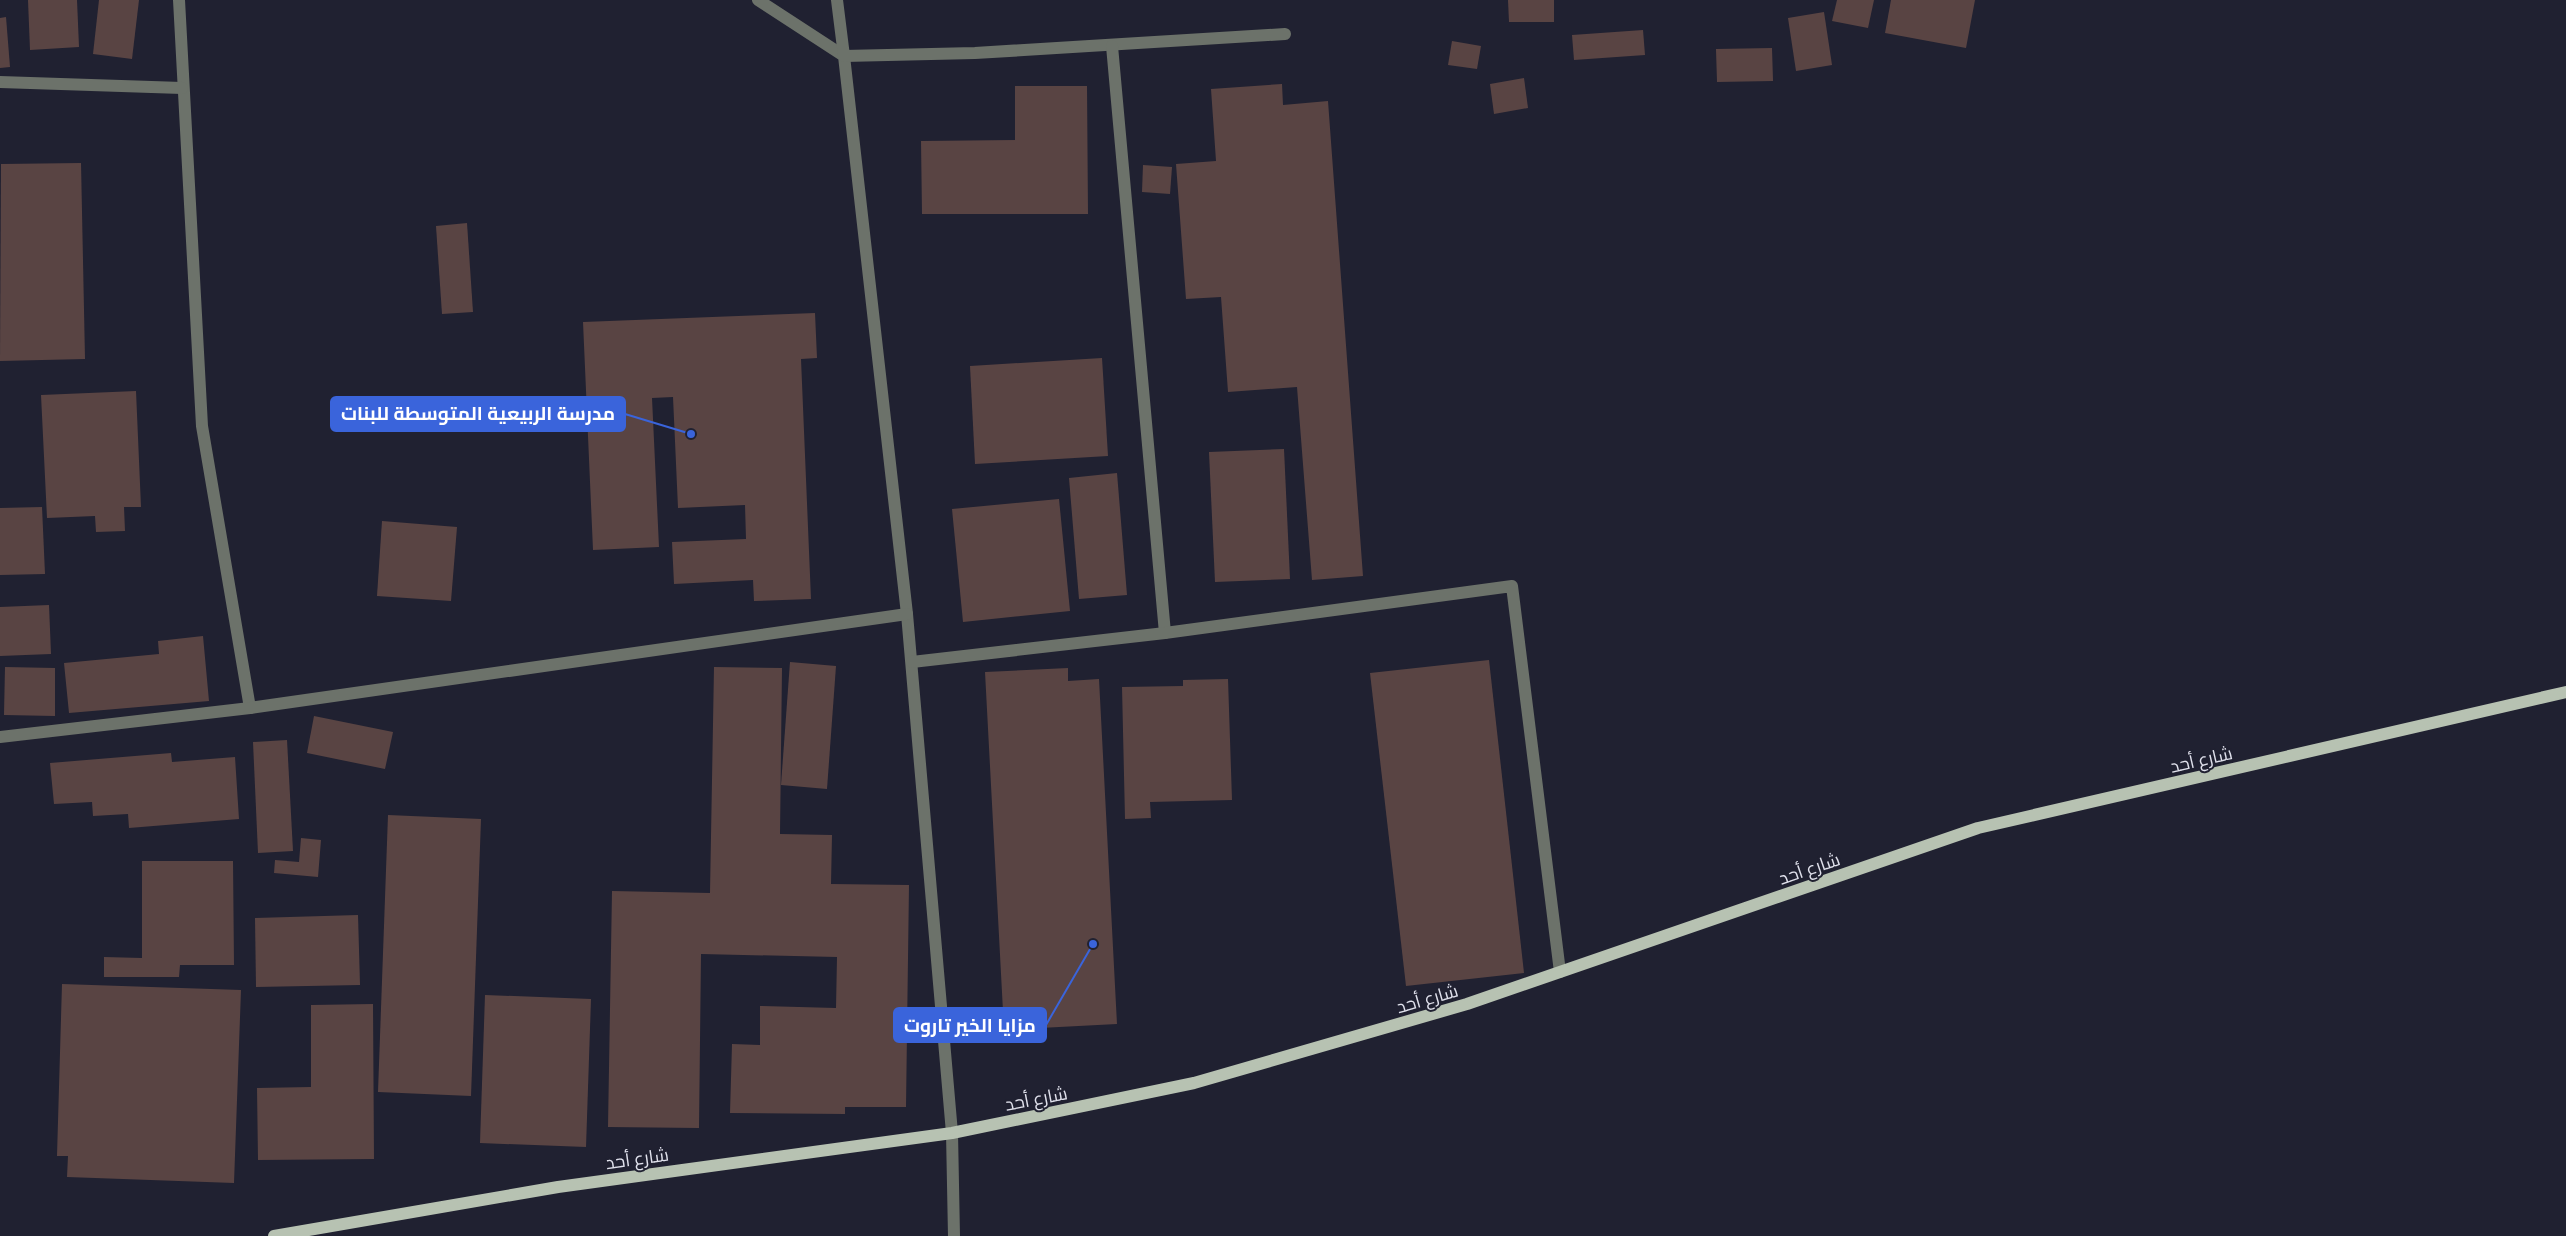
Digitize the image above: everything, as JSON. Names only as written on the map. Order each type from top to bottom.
[{"type":"main road","name":"شارع أحد","points":[[274,1236],[558,1187],[952,1132],[1194,1083],[1467,1004],[1978,828],[2566,692]]},
{"type":"street","points":[[179,0],[182,88],[202,426],[250,708]]},
{"type":"street","points":[[758,0],[844,56],[975,53],[1285,34]]},
{"type":"street","points":[[837,0],[912,662],[952,1132],[954,1236]]},
{"type":"street","points":[[1112,46],[1165,633]]},
{"type":"street","points":[[0,82],[182,88]]},
{"type":"street","points":[[912,662],[1165,633],[1512,586],[1560,972]]},
{"type":"street","points":[[0,737],[250,708],[907,614]]},
{"type":"building","points":[[28,0],[77,0],[79,47],[30,50]]},
{"type":"building","points":[[99,0],[139,0],[132,59],[93,54]]},
{"type":"building","points":[[1508,0],[1554,0],[1554,22],[1509,22]]},
{"type":"building","points":[[1837,0],[1874,0],[1868,28],[1832,21]]},
{"type":"building","points":[[1891,0],[1975,0],[1966,48],[1885,33]]},
{"type":"building","points":[[1824,12],[1832,65],[1796,71],[1788,18]]},
{"type":"building","points":[[6,17],[10,67],[0,68],[0,18]]},
{"type":"building","points":[[1643,30],[1645,55],[1574,60],[1572,35]]},
{"type":"building","points":[[1452,41],[1481,46],[1477,69],[1448,65]]},
{"type":"building","points":[[1772,48],[1773,81],[1717,82],[1716,49]]},
{"type":"building","points":[[1524,78],[1528,108],[1494,114],[1490,84]]},
{"type":"building","points":[[1282,84],[1283,105],[1328,101],[1363,576],[1312,580],[1297,387],[1228,392],[1221,297],[1186,299],[1176,164],[1216,161],[1211,89]]},
{"type":"building","points":[[1015,86],[1087,86],[1088,214],[922,214],[921,141],[1015,140]]},
{"type":"building","points":[[81,163],[85,359],[0,361],[1,164]]},
{"type":"building","points":[[1143,165],[1172,167],[1170,194],[1142,192]]},
{"type":"building","points":[[467,223],[473,312],[442,314],[436,226]]},
{"type":"building","points":[[815,313],[817,358],[801,359],[811,599],[754,601],[753,580],[674,584],[672,542],[746,539],[745,505],[678,508],[673,397],[652,398],[659,547],[593,550],[583,322]]},
{"type":"building","points":[[1102,358],[1108,456],[975,464],[970,366]]},
{"type":"building","points":[[136,391],[141,507],[124,507],[125,531],[96,532],[95,516],[47,518],[41,395]]},
{"type":"building","points":[[410,397],[468,400],[466,432],[408,429]]},
{"type":"building","points":[[1284,449],[1290,579],[1215,582],[1209,452]]},
{"type":"building","points":[[1117,473],[1127,595],[1079,599],[1069,478]]},
{"type":"building","points":[[1059,499],[1070,611],[963,622],[952,509]]},
{"type":"building","points":[[42,507],[45,574],[0,575],[0,508]]},
{"type":"building","points":[[382,521],[457,527],[451,601],[377,596]]},
{"type":"building","points":[[49,605],[51,654],[0,656],[0,607]]},
{"type":"building","points":[[203,636],[209,701],[69,713],[64,663],[159,654],[158,641]]},
{"type":"building","points":[[1489,660],[1524,973],[1406,986],[1370,673]]},
{"type":"building","points":[[790,662],[836,666],[827,789],[781,785]]},
{"type":"building","points":[[5,667],[55,668],[55,716],[4,715]]},
{"type":"building","points":[[714,667],[782,668],[780,834],[832,835],[831,884],[909,885],[906,1107],[845,1107],[845,1114],[730,1113],[732,1044],[760,1045],[760,1006],[836,1008],[837,957],[701,954],[699,1128],[608,1127],[612,891],[710,893]]},
{"type":"building","points":[[1068,668],[1068,681],[1099,679],[1117,1024],[1004,1030],[985,672]]},
{"type":"building","points":[[1228,679],[1232,800],[1150,802],[1151,818],[1125,819],[1122,687],[1183,686],[1183,680]]},
{"type":"building","points":[[314,716],[393,732],[385,769],[307,753]]},
{"type":"building","points":[[287,740],[293,851],[258,853],[253,742]]},
{"type":"building","points":[[171,753],[172,762],[235,757],[239,819],[129,828],[128,814],[93,816],[92,802],[54,804],[50,763]]},
{"type":"building","points":[[388,815],[481,819],[471,1096],[378,1092]]},
{"type":"building","points":[[301,838],[321,840],[318,877],[274,873],[275,860],[299,862]]},
{"type":"building","points":[[142,861],[233,861],[234,965],[180,965],[179,977],[104,977],[104,957],[142,958]]},
{"type":"building","points":[[358,915],[360,985],[256,987],[255,918]]},
{"type":"building","points":[[62,984],[241,990],[234,1183],[67,1177],[68,1156],[57,1156]]},
{"type":"building","points":[[485,995],[591,999],[586,1147],[480,1143]]},
{"type":"building","points":[[373,1004],[374,1159],[258,1160],[257,1088],[311,1087],[311,1005]]},
{"type":"place","name":"مدرسة الربيعية المتوسطة للبنات","points":[[691,434]]},
{"type":"place","name":"مزايا الخير تاروت","points":[[1093,944]]}]
